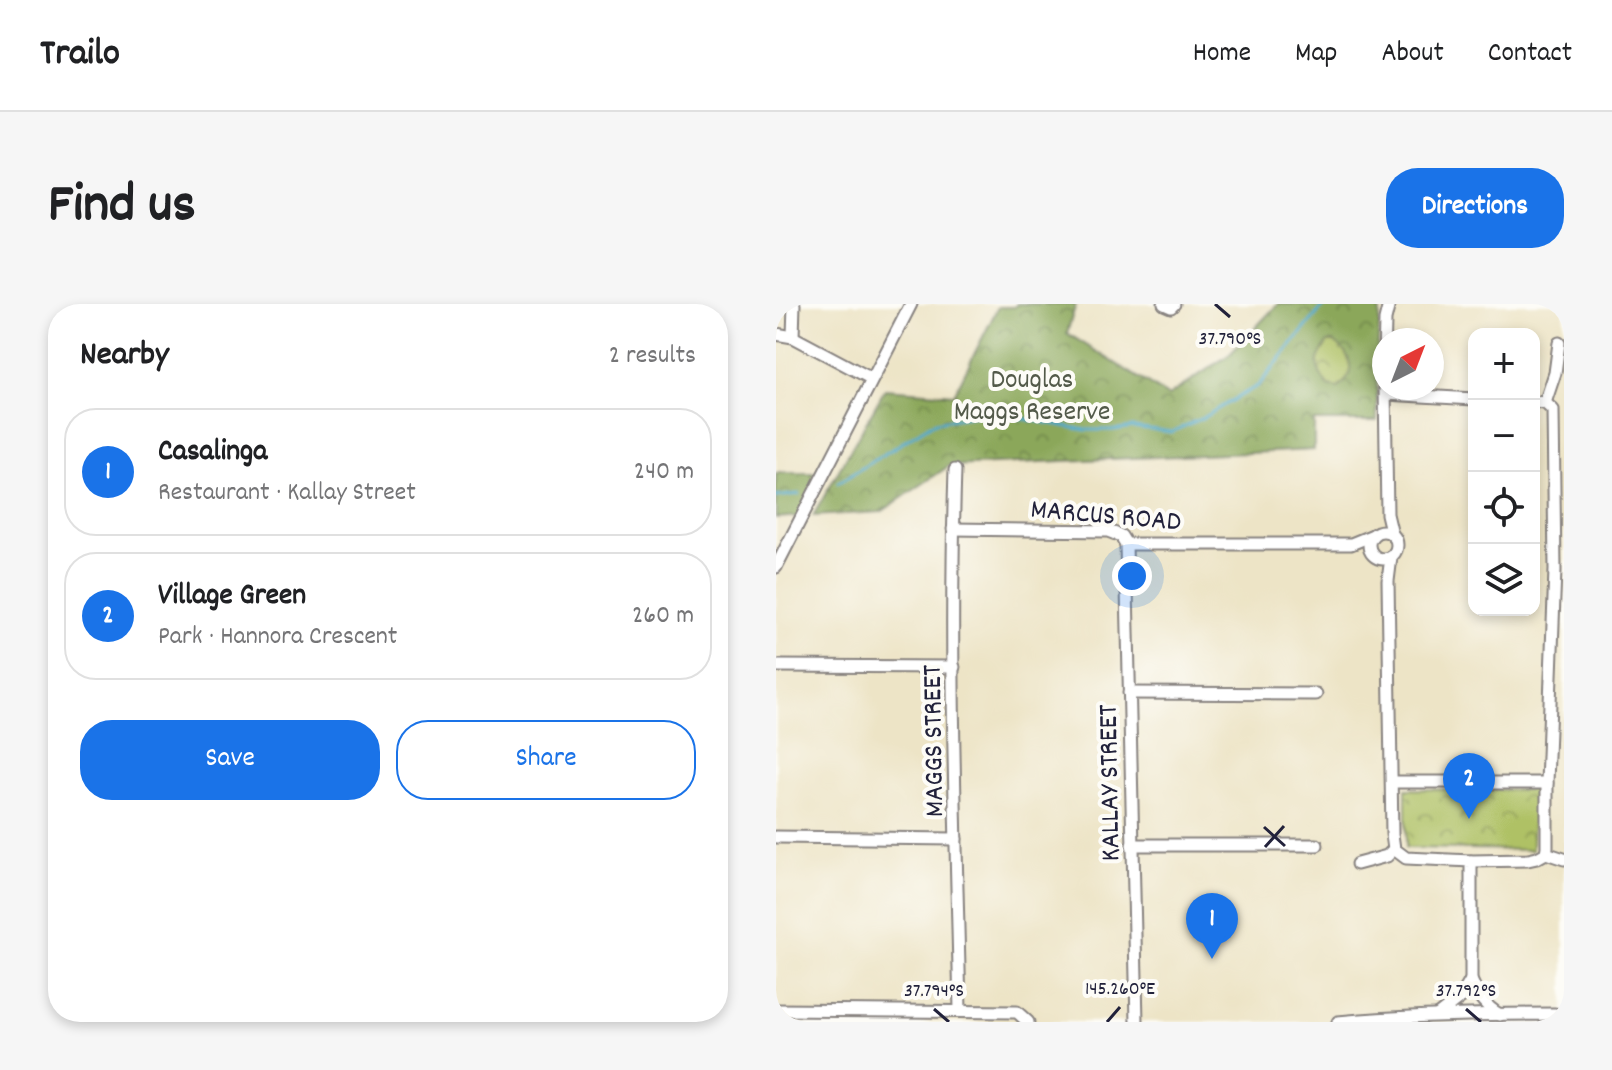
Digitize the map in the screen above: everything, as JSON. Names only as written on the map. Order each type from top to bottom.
[{"type":"street","points":[[793,337],[794,304]]},
{"type":"street","points":[[776,567],[911,304]]},
{"type":"street","points":[[1164,304],[1171,307],[1174,304]]},
{"type":"street","points":[[1385,328],[1389,304]]},
{"type":"street","points":[[776,334],[793,337],[872,379]]},
{"type":"street","points":[[1546,853],[1547,783],[1560,570],[1553,410],[1540,403],[1555,373],[1557,340]]},
{"type":"street","points":[[1444,396],[1468,398]]},
{"type":"street","points":[[1385,400],[1387,514],[1396,549],[1391,557],[1388,581],[1394,849],[1406,858],[1528,860],[1546,853],[1564,859]]},
{"type":"street","name":"MAGGS STREET","points":[[955,470],[954,667],[960,1011]]},
{"type":"street","points":[[1387,514],[1369,547],[1388,581]]},
{"type":"street","name":"MARCUS ROAD","points":[[953,529],[1108,531],[1121,536],[1126,544],[1351,544],[1375,534]]},
{"type":"street","points":[[1375,534],[1384,532],[1392,535]]},
{"type":"street","name":"KALLAY STREET","points":[[1126,544],[1137,1022]]},
{"type":"street","name":"MARCUS ROAD","points":[[1351,544],[1373,556]]},
{"type":"street","points":[[1373,556],[1383,559],[1391,557]]},
{"type":"street","points":[[776,666],[954,667]]},
{"type":"street","points":[[1129,693],[1316,694]]},
{"type":"street","points":[[1393,782],[1457,782]]},
{"type":"street","points":[[1485,783],[1547,783]]},
{"type":"street","points":[[776,837],[956,839]]},
{"type":"street","points":[[1132,845],[1317,845]]},
{"type":"street","points":[[1357,864],[1387,856],[1394,849]]},
{"type":"street","points":[[1471,861],[1471,980],[1478,996],[1500,1015]]},
{"type":"street","points":[[1437,1016],[1461,997],[1471,980]]},
{"type":"street","points":[[776,1010],[1017,1012],[1028,1022]]},
{"type":"street","points":[[1338,1022],[1555,1014],[1564,1021]]},
{"type":"green space","name":"Douglas Maggs Reserve","points":[[1017,304],[1076,304],[1067,333],[1168,396],[1230,354],[1278,304],[1382,304],[1379,328],[1372,328],[1372,400],[1377,400],[1377,421],[1314,421],[1314,450],[949,466],[881,512],[813,516],[885,389],[954,394],[998,307],[1014,307]]},
{"type":"green space","points":[[1328,342],[1334,342],[1345,352],[1350,364],[1348,377],[1338,388],[1328,386],[1318,369],[1318,359]]},
{"type":"green space","points":[[778,473],[824,473],[802,516],[776,518]]},
{"type":"green space","points":[[1406,789],[1534,790],[1532,850],[1406,848]]},
{"type":"waterway","points":[[838,483],[935,422],[992,413],[1086,430],[1133,427],[1172,432],[1259,385],[1325,304]]},
{"type":"waterway","points":[[776,497],[799,494]]},
{"type":"place","name":"Village Green","points":[[1469,819]]},
{"type":"place","name":"Casalinga","points":[[1212,959]]}]
